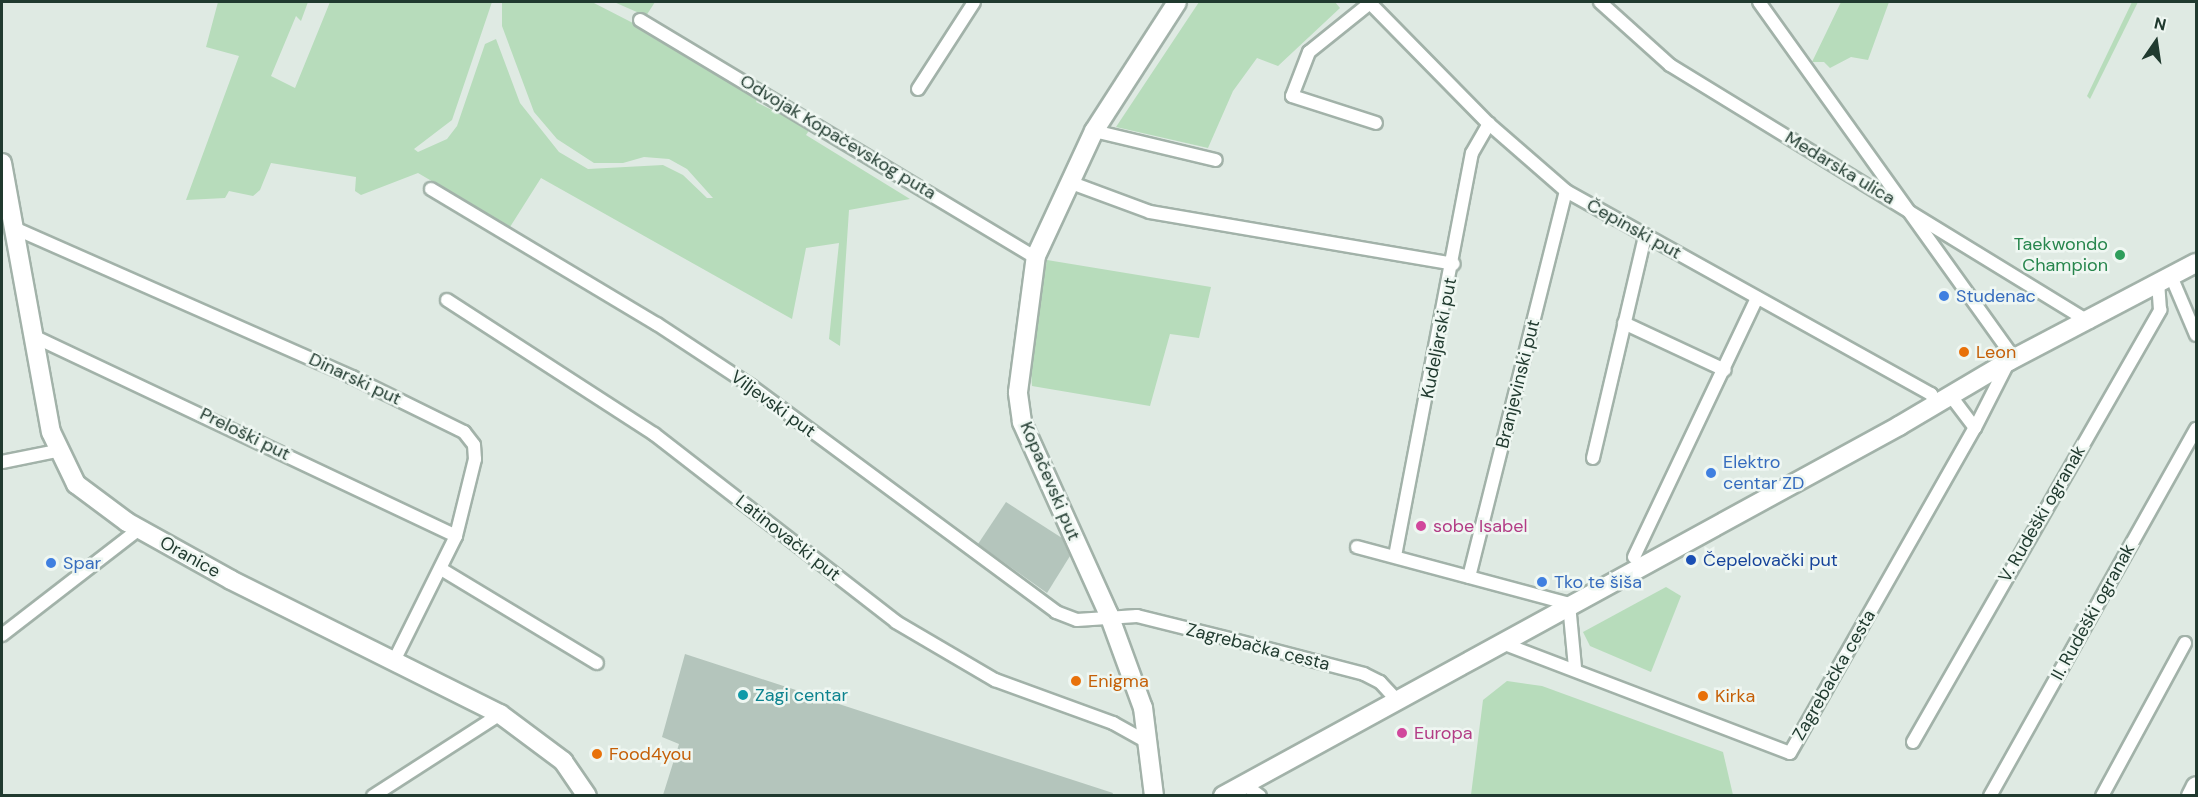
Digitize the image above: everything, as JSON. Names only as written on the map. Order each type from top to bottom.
[{"type":"street","points":[[918,89],[974,2]]},
{"type":"street","name":"Kopačevski put","points":[[1154,795],[1143,708],[1109,615],[1022,422],[1019,359],[1036,258],[1069,182],[1094,131],[1177,2]]},
{"type":"street","points":[[1369,2],[1309,52],[1292,96],[1376,123]]},
{"type":"street","name":"Čepinski put","points":[[1369,2],[1489,124],[1566,191],[1944,400]]},
{"type":"street","name":"Medarska ulica","points":[[1600,2],[1670,65],[1904,206],[2090,322]]},
{"type":"street","points":[[1759,2],[2008,350],[2009,361]]},
{"type":"street","name":"Odvojak Kopačevskog puta","points":[[640,20],[1036,258]]},
{"type":"street","name":"Kudeljarski put","points":[[1395,556],[1454,264],[1472,153],[1489,124]]},
{"type":"street","points":[[1094,131],[1216,160]]},
{"type":"street","name":"Oranice","points":[[2,164],[56,451],[88,497],[139,529],[393,663],[500,714],[569,767],[587,795]]},
{"type":"street","points":[[1069,182],[1150,212],[1454,264]]},
{"type":"street","name":"Viljevski put","points":[[430,189],[657,324],[751,387],[1056,612],[1077,620],[1109,615]]},
{"type":"street","name":"Branjevinski put","points":[[1469,577],[1566,191]]},
{"type":"street","name":"Dinarski put","points":[[14,228],[352,377],[464,432],[474,445],[475,459],[456,536],[393,663]]},
{"type":"street","points":[[1593,458],[1645,236]]},
{"type":"street","points":[[1223,795],[1244,790],[1397,700],[1569,604],[1944,400],[2009,361],[2090,322],[2196,263]]},
{"type":"street","points":[[2165,280],[2196,335]]},
{"type":"street","name":"V. Rudeški ogranak","points":[[1913,742],[2160,310],[2165,280]]},
{"type":"street","points":[[1634,557],[1725,370],[1757,298]]},
{"type":"street","name":"Latinovački put","points":[[447,300],[654,434],[896,622],[995,680],[1113,723],[1147,742]]},
{"type":"street","points":[[1624,323],[1725,370]]},
{"type":"street","name":"Preloški put","points":[[33,336],[456,536]]},
{"type":"street","name":"Zagrebačka cesta","points":[[1502,643],[1575,668],[1790,753],[1976,428],[2009,361]]},
{"type":"street","points":[[1944,400],[1976,428]]},
{"type":"street","name":"II. Rudeški ogranak","points":[[1990,795],[2196,429]]},
{"type":"street","points":[[2,462],[56,451]]},
{"type":"street","points":[[2,635],[139,529]]},
{"type":"street","points":[[1357,547],[1569,604]]},
{"type":"street","points":[[441,569],[597,663]]},
{"type":"street","points":[[1569,604],[1575,668]]},
{"type":"street","name":"Zagrebačka cesta","points":[[1109,615],[1137,616],[1364,674],[1380,682],[1397,700]]},
{"type":"street","points":[[2102,795],[2185,643]]},
{"type":"street","points":[[374,795],[500,714]]},
{"type":"street","points":[[2191,795],[2196,786]]},
{"type":"street","points":[[1244,790],[1260,795]]},
{"type":"green space","points":[[218,2],[308,2],[301,21],[296,16],[271,76],[295,88],[330,2],[492,2],[452,120],[414,149],[418,152],[447,139],[457,126],[485,44],[496,39],[520,103],[559,152],[588,169],[663,165],[683,175],[707,198],[713,198],[687,169],[669,159],[644,157],[623,163],[594,163],[557,139],[534,112],[502,26],[502,2],[592,2],[668,41],[758,97],[756,102],[810,129],[806,135],[910,199],[849,210],[840,346],[829,339],[839,243],[806,248],[792,319],[541,178],[510,227],[418,173],[361,195],[355,191],[356,177],[271,163],[260,190],[253,196],[229,191],[225,198],[186,200],[239,56],[206,47]]},
{"type":"green space","points":[[614,2],[655,2],[646,16]]},
{"type":"green space","points":[[1199,2],[1335,2],[1340,8],[1278,66],[1257,58],[1233,91],[1208,148],[1116,127]]},
{"type":"green space","points":[[1841,2],[1889,2],[1868,60],[1851,57],[1830,68],[1824,62],[1812,62]]},
{"type":"green space","points":[[2132,2],[2138,2],[2090,99],[2087,96]]},
{"type":"green space","points":[[1047,260],[1211,287],[1199,338],[1170,334],[1150,406],[1032,386],[1029,347]]},
{"type":"green space","points":[[1666,587],[1681,596],[1651,672],[1590,646],[1583,632]]},
{"type":"green space","points":[[1507,681],[1542,686],[1723,752],[1733,795],[1471,795],[1483,700]]},
{"type":"building","points":[[1006,502],[1062,538],[1070,556],[1047,593],[978,544]]},
{"type":"building","name":"Zagi centar","points":[[685,654],[1113,793],[1112,795],[663,795],[679,744],[662,737]]},
{"type":"place","name":"Taekwondo Champion","points":[[2120,255]]},
{"type":"place","name":"Studenac","points":[[1944,296]]},
{"type":"place","name":"Leon","points":[[1964,352]]},
{"type":"place","name":"Elektro centar ZD","points":[[1711,473]]},
{"type":"place","name":"sobe Isabel","points":[[1421,526]]},
{"type":"place","name":"Čepelovački put","points":[[1691,560]]},
{"type":"place","name":"Spar","points":[[51,563]]},
{"type":"place","name":"Tko te šiša","points":[[1542,582]]},
{"type":"place","name":"Enigma","points":[[1076,681]]},
{"type":"place","name":"Zagi centar","points":[[743,695]]},
{"type":"place","name":"Kirka","points":[[1703,696]]},
{"type":"place","name":"Europa","points":[[1402,733]]},
{"type":"place","name":"Food4you","points":[[597,754]]}]
